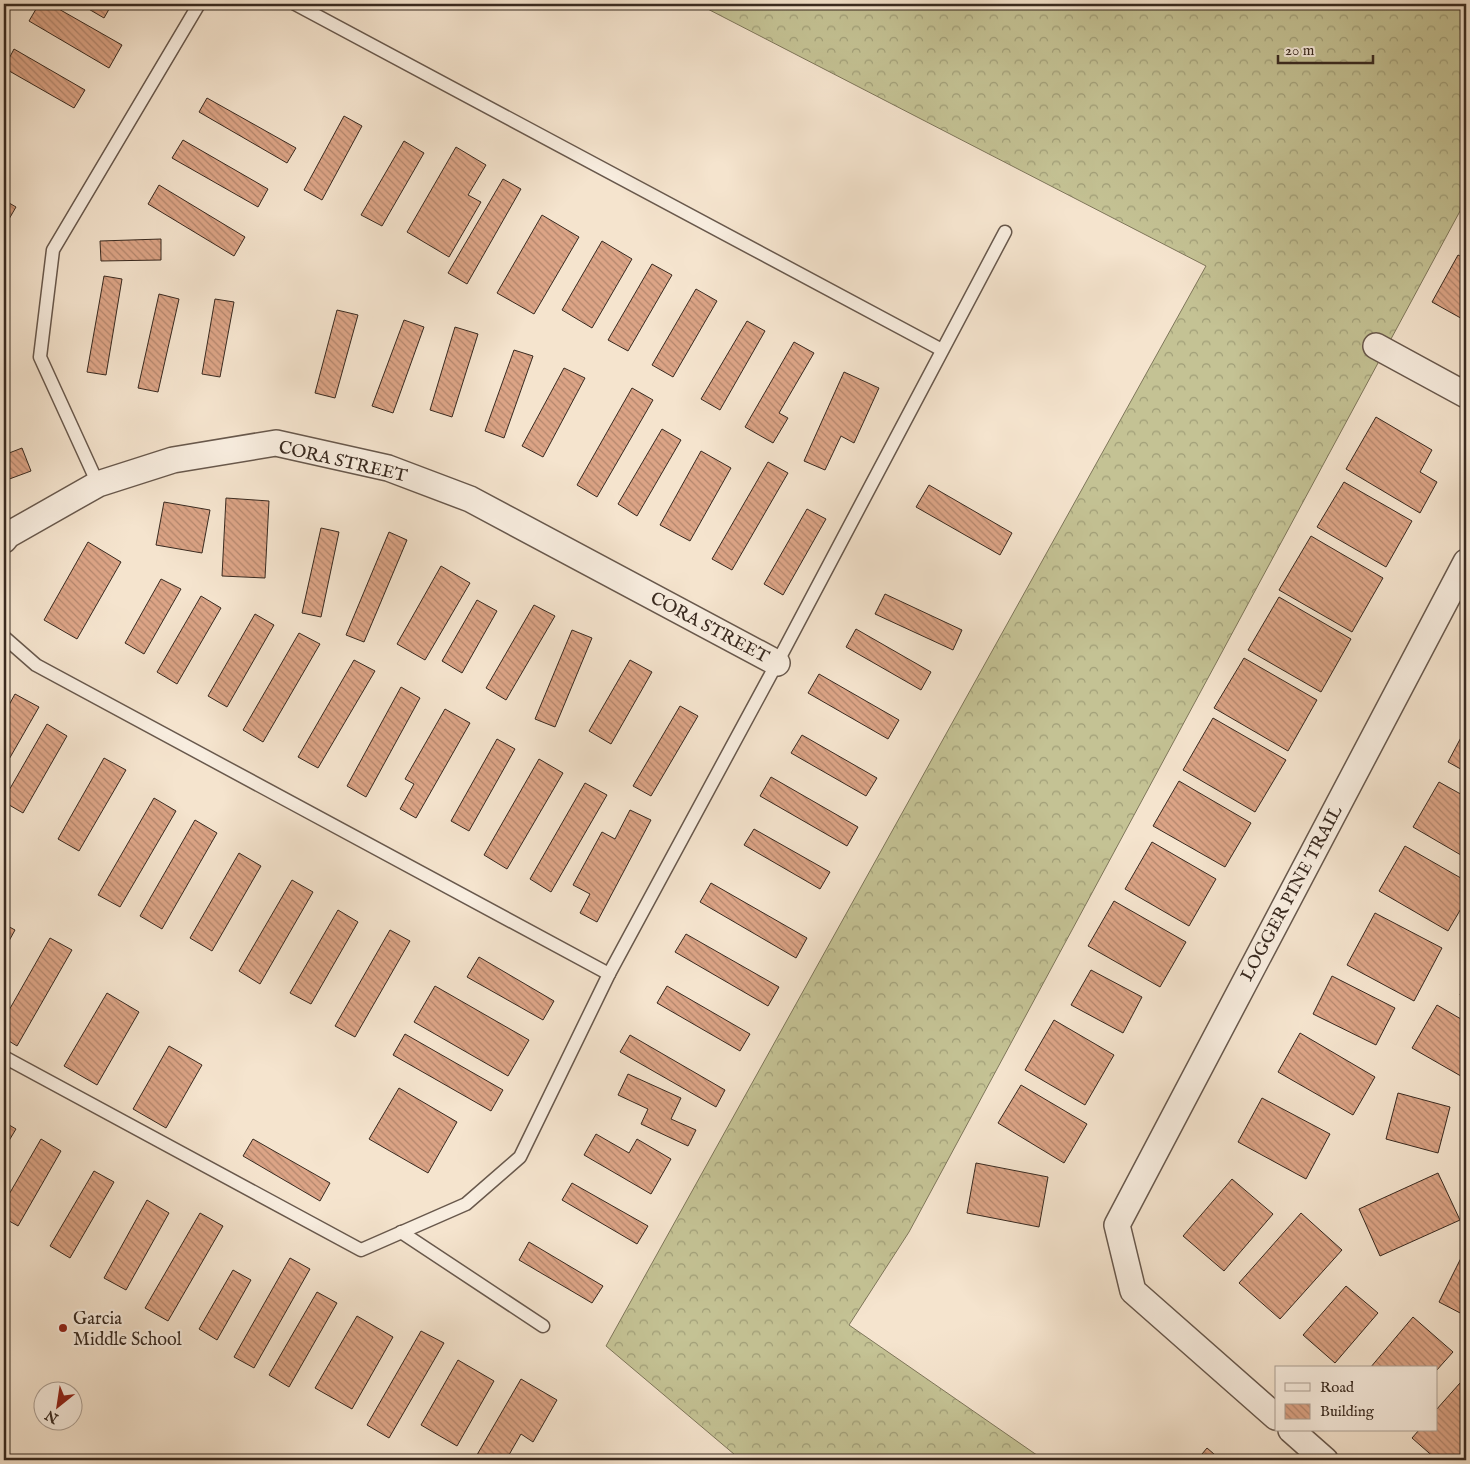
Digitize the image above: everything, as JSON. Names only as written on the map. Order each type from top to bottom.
[{"type":"street","points":[[1376,346],[1466,395]]},
{"type":"street","name":"CORA STREET","points":[[4,540],[8,535],[98,484],[173,460],[276,443],[388,468],[470,499],[777,663]]},
{"type":"street","name":"LOGGER PINE TRAIL","points":[[1275,1416],[1133,1291],[1116,1225],[1466,562]]},
{"type":"street","points":[[1293,1432],[1325,1460]]},
{"type":"lane","points":[[98,484],[40,357],[53,250],[199,4]]},
{"type":"lane","points":[[295,4],[942,350]]},
{"type":"lane","points":[[4,1057],[361,1250],[466,1204],[520,1157],[609,974],[1006,232]]},
{"type":"lane","points":[[4,637],[36,665],[609,974]]},
{"type":"lane","points":[[401,1232],[543,1326]]},
{"type":"green space","points":[[698,4],[1466,4],[1466,200],[909,1232],[849,1325],[1044,1460],[741,1460],[606,1346],[1206,266]]},
{"type":"building","points":[[39,4],[50,4],[122,45],[109,68],[29,21]]},
{"type":"building","points":[[80,4],[112,4],[104,18]]},
{"type":"building","points":[[14,49],[85,90],[74,108],[4,68]]},
{"type":"building","points":[[207,98],[296,148],[287,163],[199,112]]},
{"type":"building","points":[[344,116],[362,126],[322,200],[304,190]]},
{"type":"building","points":[[183,140],[268,189],[258,207],[172,158]]},
{"type":"building","points":[[404,141],[424,153],[382,226],[361,215]]},
{"type":"building","points":[[456,147],[486,165],[468,195],[481,202],[449,257],[407,232]]},
{"type":"building","points":[[503,179],[521,189],[467,284],[448,273]]},
{"type":"building","points":[[159,185],[245,237],[234,256],[148,204]]},
{"type":"building","points":[[4,200],[16,207],[5,226],[4,226]]},
{"type":"building","points":[[542,215],[579,237],[534,314],[497,293]]},
{"type":"building","points":[[161,239],[161,260],[101,261],[100,241]]},
{"type":"building","points":[[602,241],[632,259],[592,328],[562,310]]},
{"type":"building","points":[[1458,255],[1466,259],[1466,321],[1432,302]]},
{"type":"building","points":[[652,264],[672,275],[628,351],[608,340]]},
{"type":"building","points":[[104,276],[122,279],[106,375],[87,372]]},
{"type":"building","points":[[696,289],[717,301],[673,377],[652,365]]},
{"type":"building","points":[[159,294],[179,299],[158,392],[138,388]]},
{"type":"building","points":[[215,299],[234,302],[220,377],[202,374]]},
{"type":"building","points":[[337,310],[358,315],[335,398],[315,393]]},
{"type":"building","points":[[404,320],[424,327],[393,413],[372,406]]},
{"type":"building","points":[[747,321],[765,331],[720,410],[701,399]]},
{"type":"building","points":[[455,327],[478,334],[452,417],[430,410]]},
{"type":"building","points":[[794,342],[814,353],[779,413],[788,418],[773,443],[745,427]]},
{"type":"building","points":[[514,350],[533,356],[504,438],[485,431]]},
{"type":"building","points":[[564,368],[585,378],[543,457],[522,446]]},
{"type":"building","points":[[844,372],[879,388],[854,443],[841,436],[825,470],[804,461]]},
{"type":"building","points":[[632,388],[653,400],[597,497],[577,485]]},
{"type":"building","points":[[1376,417],[1432,450],[1420,472],[1437,482],[1420,513],[1346,469]]},
{"type":"building","points":[[662,429],[681,440],[637,516],[618,504]]},
{"type":"building","points":[[22,448],[31,471],[4,481],[4,455]]},
{"type":"building","points":[[701,451],[731,468],[690,541],[660,525]]},
{"type":"building","points":[[768,462],[788,473],[732,570],[712,559]]},
{"type":"building","points":[[1344,482],[1412,521],[1386,567],[1317,527]]},
{"type":"building","points":[[929,485],[1012,533],[1000,555],[916,507]]},
{"type":"building","points":[[226,498],[269,501],[265,578],[222,576]]},
{"type":"building","points":[[164,502],[210,510],[202,553],[156,545]]},
{"type":"building","points":[[807,509],[826,519],[783,595],[764,584]]},
{"type":"building","points":[[321,528],[339,532],[321,617],[302,613]]},
{"type":"building","points":[[389,532],[407,540],[364,642],[346,635]]},
{"type":"building","points":[[1311,536],[1383,578],[1352,632],[1279,590]]},
{"type":"building","points":[[88,542],[121,562],[77,639],[44,620]]},
{"type":"building","points":[[441,566],[470,583],[425,660],[397,644]]},
{"type":"building","points":[[161,579],[181,589],[144,654],[125,643]]},
{"type":"building","points":[[885,594],[962,630],[953,650],[875,614]]},
{"type":"building","points":[[201,596],[221,608],[177,684],[157,672]]},
{"type":"building","points":[[1279,597],[1351,639],[1321,692],[1248,650]]},
{"type":"building","points":[[477,600],[497,611],[462,673],[442,661]]},
{"type":"building","points":[[534,605],[555,616],[506,700],[486,688]]},
{"type":"building","points":[[255,614],[274,625],[227,707],[208,696]]},
{"type":"building","points":[[856,629],[931,672],[921,690],[846,647]]},
{"type":"building","points":[[572,630],[592,638],[555,727],[535,719]]},
{"type":"building","points":[[299,633],[320,644],[263,742],[243,730]]},
{"type":"building","points":[[1244,658],[1317,700],[1288,751],[1214,708]]},
{"type":"building","points":[[354,660],[375,671],[318,768],[298,757]]},
{"type":"building","points":[[630,660],[652,672],[611,744],[589,731]]},
{"type":"building","points":[[819,674],[899,720],[888,739],[808,693]]},
{"type":"building","points":[[401,687],[420,698],[366,797],[347,786]]},
{"type":"building","points":[[15,694],[39,707],[4,768],[4,714]]},
{"type":"building","points":[[680,706],[698,716],[651,796],[633,786]]},
{"type":"building","points":[[445,709],[470,723],[416,818],[400,809],[414,784],[405,779]]},
{"type":"building","points":[[1213,718],[1286,760],[1255,812],[1183,770]]},
{"type":"building","points":[[47,724],[67,736],[23,813],[4,802],[4,799]]},
{"type":"building","points":[[1466,728],[1466,772],[1448,762]]},
{"type":"building","points":[[802,735],[877,778],[866,796],[791,753]]},
{"type":"building","points":[[497,739],[515,749],[469,831],[451,821]]},
{"type":"building","points":[[104,758],[126,770],[79,851],[58,839]]},
{"type":"building","points":[[539,759],[563,773],[507,869],[484,855]]},
{"type":"building","points":[[771,777],[858,827],[847,846],[760,796]]},
{"type":"building","points":[[1179,781],[1251,823],[1225,867],[1153,826]]},
{"type":"building","points":[[1439,782],[1466,797],[1466,858],[1413,827]]},
{"type":"building","points":[[585,783],[607,795],[551,892],[530,879]]},
{"type":"building","points":[[154,798],[176,811],[120,907],[98,895]]},
{"type":"building","points":[[630,810],[651,820],[597,922],[580,913],[590,894],[573,885],[602,832],[615,839]]},
{"type":"building","points":[[195,820],[217,833],[162,929],[140,916]]},
{"type":"building","points":[[754,829],[830,872],[820,889],[744,845]]},
{"type":"building","points":[[1152,842],[1216,879],[1189,926],[1125,889]]},
{"type":"building","points":[[1405,846],[1466,881],[1466,900],[1448,931],[1379,891]]},
{"type":"building","points":[[239,853],[261,866],[212,951],[190,938]]},
{"type":"building","points":[[292,880],[313,892],[260,984],[239,971]]},
{"type":"building","points":[[711,883],[807,938],[796,958],[700,902]]},
{"type":"building","points":[[1114,901],[1186,942],[1160,987],[1088,946]]},
{"type":"building","points":[[338,910],[358,922],[311,1004],[290,993]]},
{"type":"building","points":[[1375,913],[1442,948],[1414,1001],[1347,965]]},
{"type":"building","points":[[4,924],[15,930],[4,950]]},
{"type":"building","points":[[390,930],[410,941],[355,1037],[335,1026]]},
{"type":"building","points":[[686,934],[779,987],[768,1006],[675,952]]},
{"type":"building","points":[[50,938],[72,950],[17,1046],[4,1038],[4,1019]]},
{"type":"building","points":[[479,957],[554,1001],[543,1020],[467,977]]},
{"type":"building","points":[[1091,970],[1142,997],[1123,1033],[1071,1005]]},
{"type":"building","points":[[1332,976],[1395,1008],[1376,1045],[1313,1014]]},
{"type":"building","points":[[1466,984],[1466,998],[1460,995]]},
{"type":"building","points":[[435,986],[529,1040],[508,1076],[414,1022]]},
{"type":"building","points":[[667,986],[750,1034],[740,1051],[657,1003]]},
{"type":"building","points":[[107,993],[139,1012],[97,1085],[64,1066]]},
{"type":"building","points":[[1437,1005],[1466,1022],[1466,1079],[1412,1048]]},
{"type":"building","points":[[1054,1020],[1114,1055],[1085,1105],[1025,1070]]},
{"type":"building","points":[[1300,1033],[1375,1077],[1353,1115],[1278,1072]]},
{"type":"building","points":[[405,1034],[503,1090],[491,1111],[393,1055]]},
{"type":"building","points":[[630,1035],[725,1090],[716,1107],[620,1052]]},
{"type":"building","points":[[169,1046],[202,1065],[166,1128],[133,1109]]},
{"type":"building","points":[[628,1074],[681,1098],[671,1119],[696,1130],[688,1146],[641,1124],[648,1109],[618,1095]]},
{"type":"building","points":[[1021,1085],[1087,1124],[1064,1163],[998,1123]]},
{"type":"building","points":[[399,1088],[457,1122],[428,1173],[369,1139]]},
{"type":"building","points":[[1398,1093],[1450,1107],[1438,1153],[1386,1139]]},
{"type":"building","points":[[1262,1098],[1330,1134],[1306,1179],[1238,1142]]},
{"type":"building","points":[[4,1122],[16,1129],[4,1149]]},
{"type":"building","points":[[596,1134],[629,1153],[637,1139],[671,1159],[651,1194],[584,1155]]},
{"type":"building","points":[[41,1139],[61,1151],[18,1226],[4,1218],[4,1203]]},
{"type":"building","points":[[253,1139],[330,1183],[320,1201],[243,1156]]},
{"type":"building","points":[[976,1163],[1048,1177],[1039,1227],[967,1213]]},
{"type":"building","points":[[94,1171],[114,1182],[70,1258],[50,1246]]},
{"type":"building","points":[[1438,1173],[1460,1220],[1380,1256],[1359,1209]]},
{"type":"building","points":[[1232,1179],[1273,1214],[1224,1271],[1183,1236]]},
{"type":"building","points":[[572,1183],[648,1226],[637,1244],[562,1200]]},
{"type":"building","points":[[147,1200],[169,1213],[126,1290],[104,1278]]},
{"type":"building","points":[[200,1213],[223,1226],[168,1321],[145,1308]]},
{"type":"building","points":[[1301,1213],[1342,1250],[1280,1319],[1239,1283]]},
{"type":"building","points":[[529,1242],[603,1286],[592,1303],[519,1260]]},
{"type":"building","points":[[1466,1248],[1466,1316],[1439,1302]]},
{"type":"building","points":[[290,1258],[310,1269],[254,1368],[234,1357]]},
{"type":"building","points":[[233,1270],[251,1280],[217,1340],[199,1329]]},
{"type":"building","points":[[1346,1286],[1378,1313],[1335,1363],[1303,1335]]},
{"type":"building","points":[[317,1292],[337,1303],[289,1387],[269,1375]]},
{"type":"building","points":[[357,1316],[393,1337],[352,1409],[315,1388]]},
{"type":"building","points":[[1413,1317],[1453,1352],[1438,1369],[1438,1366],[1372,1366]]},
{"type":"building","points":[[421,1331],[444,1343],[389,1438],[367,1425]]},
{"type":"building","points":[[458,1360],[494,1381],[457,1446],[421,1425]]},
{"type":"building","points":[[521,1379],[557,1400],[533,1442],[521,1434],[506,1460],[474,1460]]},
{"type":"building","points":[[1460,1383],[1466,1389],[1466,1454],[1460,1460],[1437,1460],[1412,1438],[1417,1432],[1438,1432],[1438,1408]]},
{"type":"building","points":[[1207,1448],[1221,1460],[1197,1460]]},
{"type":"place","name":"Garcia Middle School","points":[[63,1328]]}]
